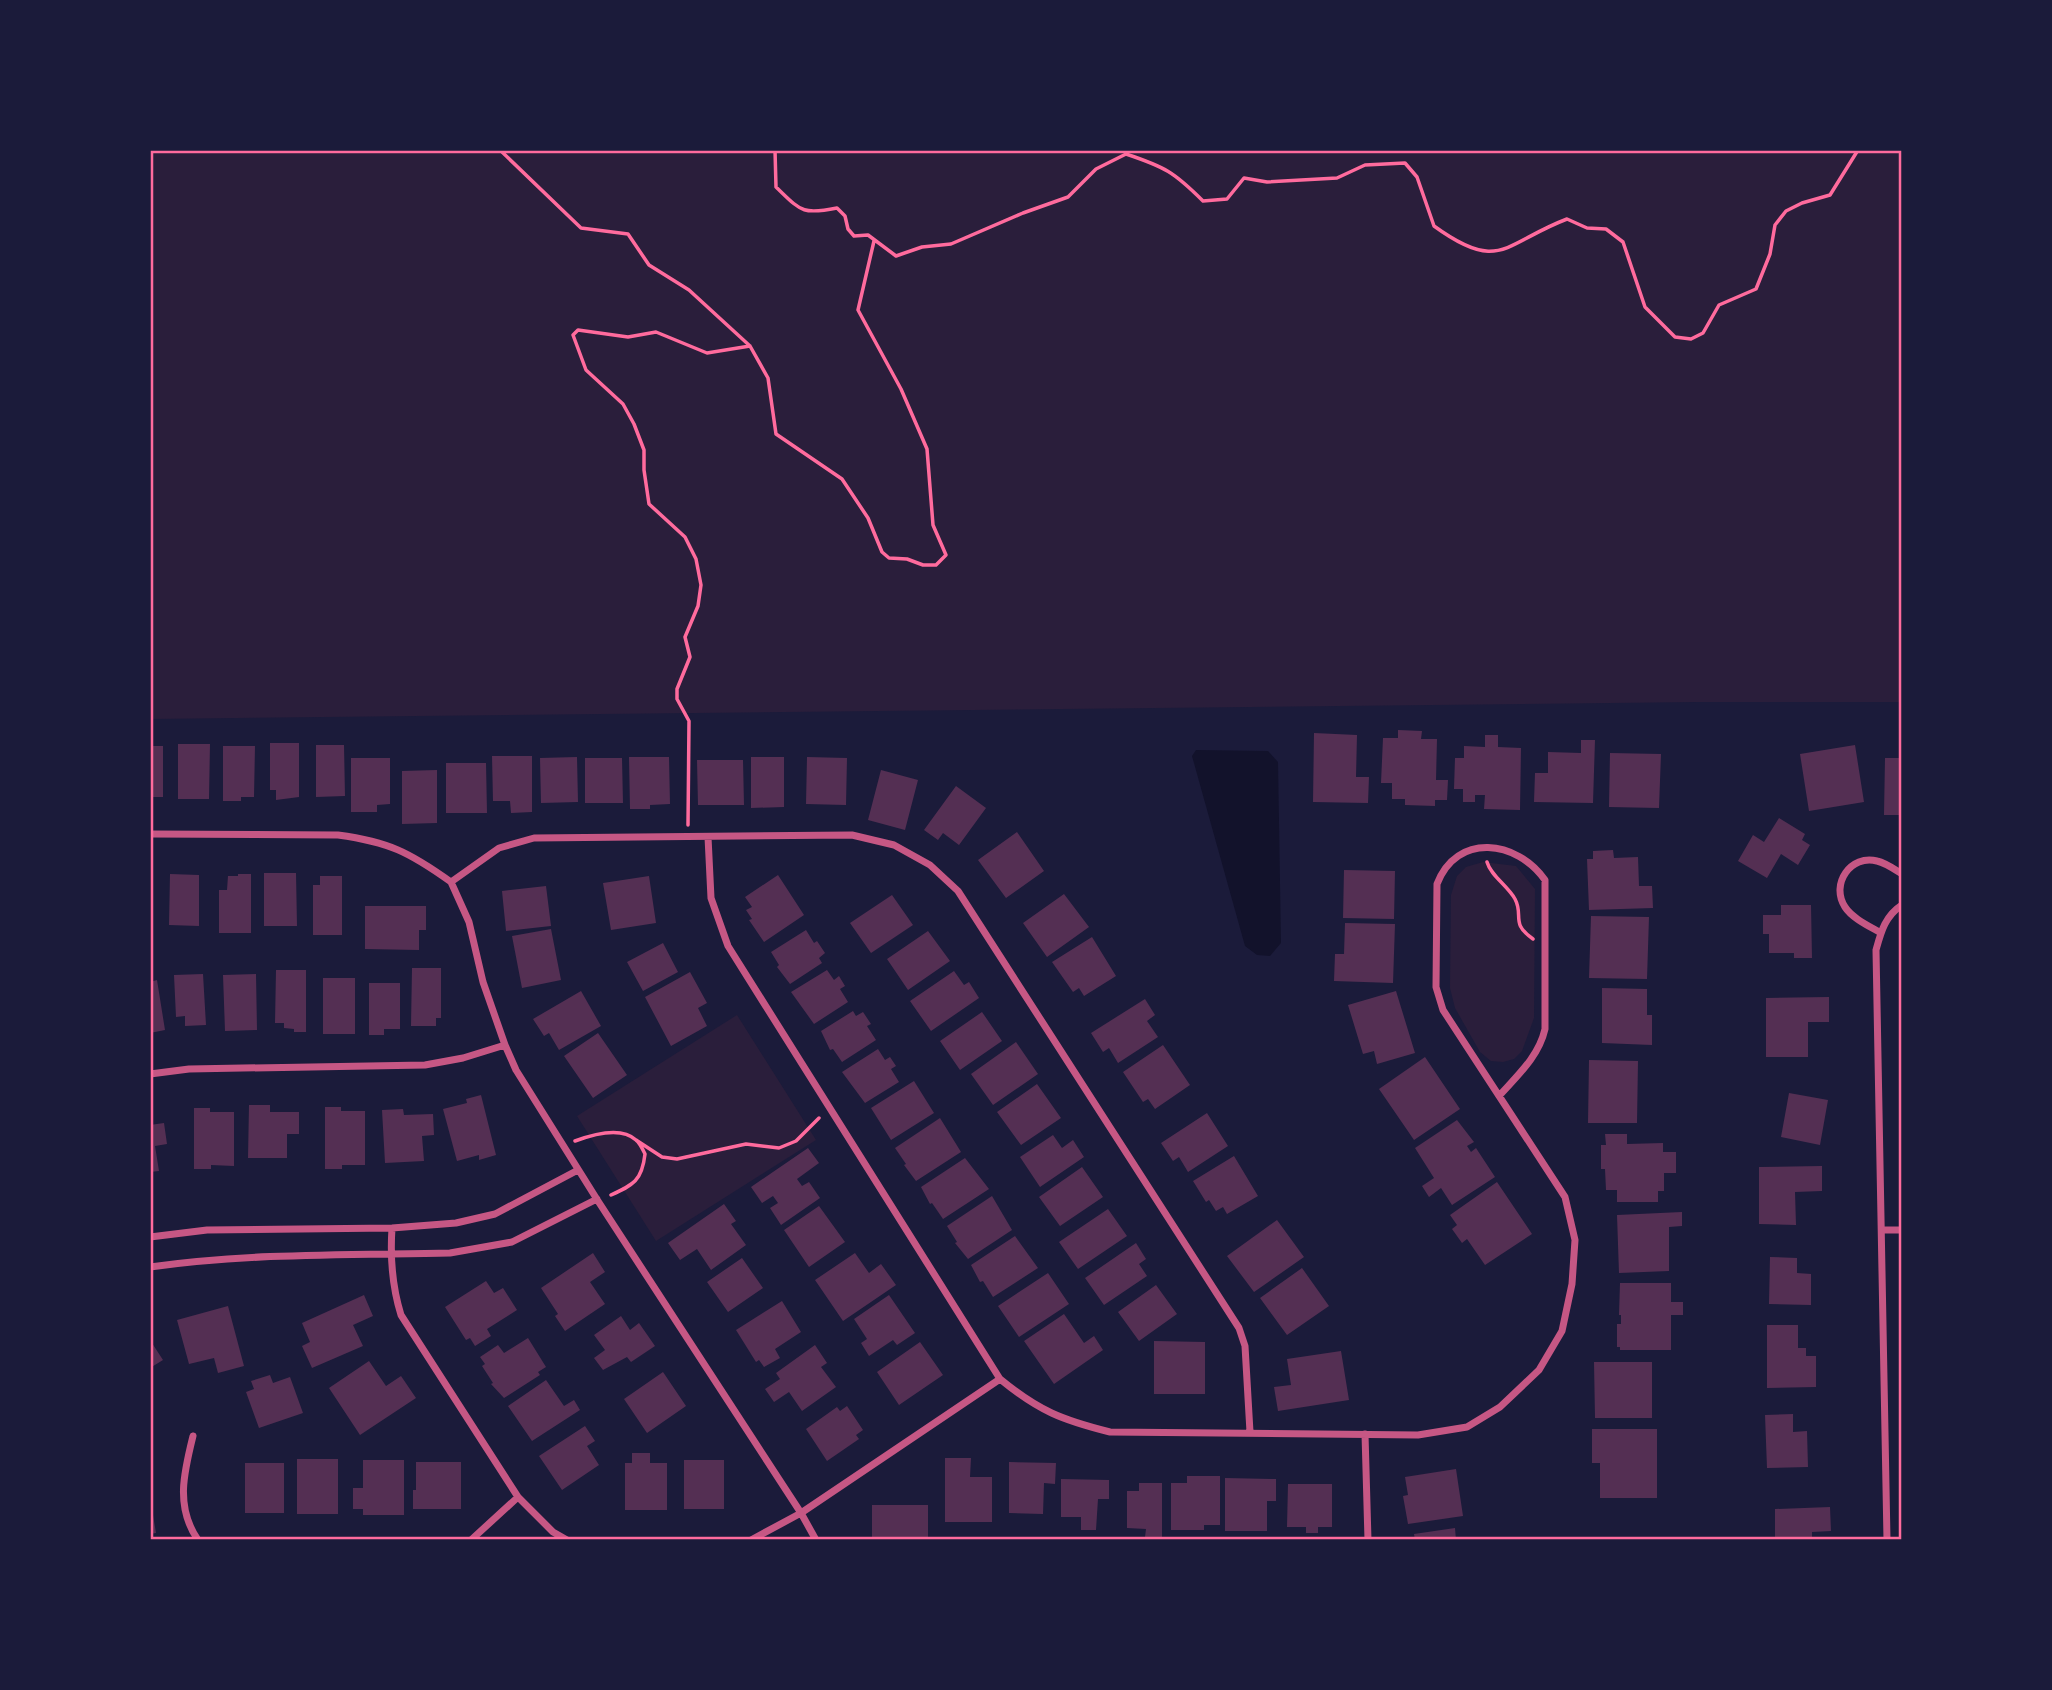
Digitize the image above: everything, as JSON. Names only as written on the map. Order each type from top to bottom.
[{"type":"street","points":[[150,834],[354,837],[402,850],[451,882],[469,922],[483,982],[516,1070],[816,1539]]},
{"type":"street","points":[[451,882],[499,848],[534,838],[852,835],[894,845],[930,865],[958,891],[1238,1328],[1245,1346],[1250,1432]]},
{"type":"street","points":[[708,837],[711,898],[728,946],[1000,1379],[1028,1401],[1067,1421],[1110,1432],[1418,1435],[1467,1427],[1500,1408],[1539,1370],[1562,1331],[1572,1284],[1575,1240],[1565,1196],[1499,1096],[1443,1010],[1436,987],[1437,884],[1449,863],[1467,851],[1482,847],[1505,849],[1524,857],[1545,880],[1545,1029],[1542,1043],[1536,1053],[1499,1096]]},
{"type":"street","points":[[1881,933],[1845,908],[1840,897],[1840,885],[1844,874],[1852,865],[1863,860],[1875,860],[1902,874]]},
{"type":"street","points":[[1887,1539],[1876,950],[1882,927],[1894,910],[1902,905]]},
{"type":"street","points":[[150,1074],[189,1069],[425,1065],[463,1058],[505,1045]]},
{"type":"street","points":[[150,1237],[207,1230],[392,1228],[456,1223],[495,1214],[579,1170]]},
{"type":"street","points":[[150,1267],[267,1256],[450,1253],[512,1242],[597,1200]]},
{"type":"street","points":[[392,1228],[394,1292],[401,1315],[517,1496],[553,1532],[567,1539]]},
{"type":"street","points":[[1882,1230],[1902,1230]]},
{"type":"street","points":[[751,1539],[801,1513],[1000,1379]]},
{"type":"street","points":[[1365,1434],[1368,1539]]},
{"type":"street","points":[[193,1436],[183,1477],[184,1500],[186,1520],[198,1539]]},
{"type":"street","points":[[471,1539],[517,1496]]},
{"type":"path","points":[[500,150],[580,228],[628,234],[649,265],[690,290],[750,346],[768,378],[776,434],[842,479],[868,518],[882,552],[889,558],[936,565],[946,555],[933,525],[928,449],[901,389],[858,310],[874,241]]},
{"type":"path","points":[[775,150],[776,187],[795,206],[812,213],[837,208],[845,216],[848,229],[854,236],[868,235],[896,256],[922,247],[951,244],[1068,197],[1096,169],[1126,154],[1176,175],[1203,201],[1227,199],[1244,178],[1267,182],[1337,178],[1365,165],[1405,163],[1417,177],[1434,226],[1479,252],[1500,252],[1567,219],[1587,228],[1606,229],[1623,242],[1645,307],[1675,337],[1691,340],[1703,333],[1719,305],[1756,289],[1770,254],[1775,225],[1786,211],[1829,195],[1858,150]]},
{"type":"path","points":[[688,837],[689,721],[677,699],[677,689],[690,657],[685,637],[698,606],[701,585],[696,559],[685,537],[649,504],[643,470],[644,450],[634,424],[622,404],[586,370],[573,335],[578,330],[628,337],[656,332],[707,353],[750,346]]},
{"type":"path","points":[[1482,847],[1490,871],[1501,880],[1516,900],[1524,933],[1546,948]]},
{"type":"path","points":[[563,1144],[596,1134],[626,1135],[663,1157],[677,1159],[746,1144],[779,1148],[796,1142],[830,1108]]},
{"type":"path","points":[[597,1200],[629,1187],[640,1177],[645,1154],[636,1140]]},
{"type":"shaded area","points":[[150,151],[1901,151],[1901,702],[151,719]]},
{"type":"shaded area","points":[[1196,750],[1268,751],[1278,762],[1281,943],[1270,956],[1257,955],[1245,946],[1192,756]]},
{"type":"shaded area","points":[[1483,862],[1516,866],[1535,889],[1534,1018],[1522,1051],[1514,1059],[1503,1062],[1491,1061],[1480,1052],[1455,1008],[1450,988],[1451,895],[1457,876],[1466,867]]},
{"type":"shaded area","points":[[737,1015],[816,1140],[656,1241],[577,1116]]},
{"type":"building","points":[[1398,730],[1422,731],[1421,739],[1437,739],[1436,780],[1448,780],[1447,800],[1435,800],[1435,806],[1405,805],[1405,799],[1392,799],[1392,783],[1381,783],[1383,738],[1398,738]]},
{"type":"building","points":[[1314,733],[1357,735],[1356,777],[1369,777],[1368,803],[1313,802]]},
{"type":"building","points":[[1485,735],[1498,735],[1498,747],[1521,748],[1520,810],[1484,809],[1485,795],[1475,795],[1475,802],[1463,802],[1463,789],[1454,789],[1455,758],[1464,758],[1464,746],[1485,747]]},
{"type":"building","points":[[1581,740],[1595,740],[1593,803],[1534,802],[1535,773],[1548,773],[1548,752],[1581,753]]},
{"type":"building","points":[[270,743],[299,743],[299,797],[276,800],[276,790],[270,790]]},
{"type":"building","points":[[178,744],[210,744],[209,799],[178,799]]},
{"type":"building","points":[[316,745],[344,745],[345,796],[316,797]]},
{"type":"building","points":[[1855,745],[1864,802],[1809,811],[1800,754]]},
{"type":"building","points":[[150,746],[163,746],[163,797],[150,797]]},
{"type":"building","points":[[223,746],[255,746],[254,797],[241,797],[241,801],[223,801]]},
{"type":"building","points":[[1610,753],[1661,754],[1659,808],[1609,807]]},
{"type":"building","points":[[492,756],[532,756],[532,812],[511,813],[510,801],[493,801]]},
{"type":"building","points":[[577,757],[578,802],[541,803],[540,758]]},
{"type":"building","points":[[629,757],[669,757],[670,804],[650,805],[650,809],[630,809]]},
{"type":"building","points":[[751,757],[784,757],[784,807],[751,808]]},
{"type":"building","points":[[807,757],[847,758],[846,805],[806,804]]},
{"type":"building","points":[[351,758],[390,758],[390,804],[377,805],[377,812],[351,812]]},
{"type":"building","points":[[585,758],[622,758],[623,803],[585,803]]},
{"type":"building","points":[[1885,758],[1902,758],[1902,815],[1884,815]]},
{"type":"building","points":[[697,760],[743,760],[744,805],[698,805]]},
{"type":"building","points":[[446,763],[486,763],[487,813],[446,813]]},
{"type":"building","points":[[437,770],[437,823],[402,824],[402,771]]},
{"type":"building","points":[[881,770],[918,780],[905,830],[868,820]]},
{"type":"building","points":[[956,786],[986,808],[959,845],[943,833],[938,840],[924,830]]},
{"type":"building","points":[[1779,818],[1805,834],[1802,840],[1810,845],[1798,865],[1781,854],[1767,878],[1738,861],[1753,835],[1764,842]]},
{"type":"building","points":[[1017,832],[1044,871],[1006,898],[978,860]]},
{"type":"building","points":[[1613,850],[1614,858],[1638,857],[1639,886],[1652,886],[1653,908],[1589,910],[1587,859],[1593,859],[1593,851]]},
{"type":"building","points":[[1344,870],[1395,871],[1394,919],[1343,918]]},
{"type":"building","points":[[264,873],[296,873],[297,926],[264,926]]},
{"type":"building","points":[[170,874],[199,875],[199,926],[169,925]]},
{"type":"building","points":[[251,874],[251,933],[219,933],[219,890],[227,890],[228,876]]},
{"type":"building","points":[[778,875],[804,915],[764,942],[749,920],[752,919],[746,910],[752,907],[745,897]]},
{"type":"building","points":[[320,876],[342,876],[342,935],[313,935],[313,885],[320,885]]},
{"type":"building","points":[[649,876],[656,923],[611,930],[603,883]]},
{"type":"building","points":[[546,886],[551,926],[506,931],[502,891]]},
{"type":"building","points":[[1064,894],[1089,927],[1047,957],[1023,923]]},
{"type":"building","points":[[892,895],[913,925],[871,953],[850,923]]},
{"type":"building","points":[[1781,905],[1811,905],[1812,958],[1794,958],[1794,953],[1769,953],[1769,934],[1763,934],[1763,915],[1781,915]]},
{"type":"building","points":[[365,906],[426,906],[426,930],[419,930],[419,950],[365,949]]},
{"type":"building","points":[[1591,916],[1649,917],[1647,979],[1589,978]]},
{"type":"building","points":[[1345,923],[1395,924],[1393,983],[1334,981],[1335,954],[1344,954]]},
{"type":"building","points":[[551,929],[561,980],[522,988],[512,936]]},
{"type":"building","points":[[806,930],[814,943],[817,941],[825,953],[819,958],[822,963],[790,984],[777,967],[779,965],[771,952]]},
{"type":"building","points":[[928,931],[950,961],[908,990],[887,959]]},
{"type":"building","points":[[1092,937],[1116,976],[1084,996],[1079,988],[1073,992],[1052,962]]},
{"type":"building","points":[[663,943],[678,972],[643,991],[627,962]]},
{"type":"building","points":[[412,968],[441,968],[441,1018],[436,1018],[436,1026],[411,1026]]},
{"type":"building","points":[[276,970],[306,970],[306,1032],[294,1032],[294,1029],[284,1028],[284,1023],[275,1023]]},
{"type":"building","points":[[827,970],[834,980],[839,976],[845,986],[840,989],[848,1002],[814,1024],[791,992]]},
{"type":"building","points":[[954,971],[964,985],[969,982],[979,998],[931,1031],[910,1001]]},
{"type":"building","points":[[690,972],[707,1003],[698,1008],[707,1026],[671,1046],[645,997]]},
{"type":"building","points":[[203,974],[206,1025],[185,1026],[185,1016],[176,1017],[174,975]]},
{"type":"building","points":[[256,974],[257,1030],[225,1031],[223,975]]},
{"type":"building","points":[[323,978],[355,978],[355,1034],[323,1034]]},
{"type":"building","points":[[157,980],[165,1030],[150,1033],[150,982]]},
{"type":"building","points":[[369,983],[400,983],[400,1029],[384,1029],[384,1035],[369,1035]]},
{"type":"building","points":[[1602,988],[1647,989],[1647,1015],[1652,1015],[1652,1045],[1602,1043]]},
{"type":"building","points":[[581,991],[601,1026],[559,1050],[549,1033],[544,1036],[533,1019]]},
{"type":"building","points":[[1396,991],[1415,1053],[1377,1064],[1374,1051],[1363,1054],[1348,1005]]},
{"type":"building","points":[[1829,997],[1829,1022],[1808,1022],[1808,1057],[1766,1057],[1766,998]]},
{"type":"building","points":[[1145,999],[1155,1015],[1147,1021],[1158,1037],[1118,1063],[1109,1048],[1103,1052],[1091,1033]]},
{"type":"building","points":[[853,1011],[856,1016],[863,1012],[871,1024],[867,1026],[876,1040],[842,1062],[833,1049],[830,1050],[821,1031]]},
{"type":"building","points":[[982,1012],[1002,1041],[960,1070],[940,1041]]},
{"type":"building","points":[[598,1033],[627,1075],[593,1098],[564,1056]]},
{"type":"building","points":[[1016,1042],[1038,1074],[993,1105],[971,1074]]},
{"type":"building","points":[[1163,1045],[1190,1085],[1155,1109],[1148,1099],[1143,1102],[1123,1072]]},
{"type":"building","points":[[878,1049],[885,1060],[890,1057],[896,1066],[891,1069],[899,1082],[865,1103],[842,1072]]},
{"type":"building","points":[[1425,1057],[1460,1109],[1414,1140],[1379,1089]]},
{"type":"building","points":[[1589,1060],[1638,1061],[1637,1123],[1588,1123]]},
{"type":"building","points":[[914,1081],[934,1113],[891,1140],[871,1108]]},
{"type":"building","points":[[1037,1084],[1061,1118],[1021,1145],[997,1112]]},
{"type":"building","points":[[1789,1093],[1828,1100],[1820,1145],[1781,1137]]},
{"type":"building","points":[[481,1095],[496,1155],[479,1160],[479,1155],[457,1161],[443,1109],[467,1103],[466,1099]]},
{"type":"building","points":[[249,1105],[270,1105],[270,1112],[299,1112],[299,1134],[287,1134],[287,1158],[248,1158]]},
{"type":"building","points":[[325,1107],[341,1107],[341,1111],[365,1111],[365,1165],[342,1165],[342,1169],[325,1169]]},
{"type":"building","points":[[194,1108],[210,1108],[210,1112],[234,1112],[234,1166],[211,1165],[211,1169],[194,1169]]},
{"type":"building","points":[[403,1109],[404,1115],[433,1114],[434,1135],[422,1136],[424,1161],[385,1163],[382,1110]]},
{"type":"building","points":[[1207,1113],[1228,1146],[1188,1172],[1179,1157],[1173,1161],[1161,1143]]},
{"type":"building","points":[[940,1118],[961,1152],[916,1181],[895,1148]]},
{"type":"building","points":[[1457,1120],[1474,1142],[1467,1146],[1471,1152],[1476,1148],[1495,1177],[1452,1205],[1441,1188],[1429,1197],[1422,1186],[1434,1178],[1415,1148]]},
{"type":"building","points":[[164,1123],[167,1144],[155,1146],[159,1171],[150,1172],[150,1125]]},
{"type":"building","points":[[1605,1134],[1627,1134],[1627,1144],[1663,1143],[1663,1152],[1676,1152],[1676,1173],[1664,1173],[1664,1191],[1658,1191],[1658,1202],[1617,1202],[1617,1190],[1606,1190],[1605,1169],[1601,1169],[1601,1145],[1606,1145]]},
{"type":"building","points":[[1053,1135],[1062,1148],[1073,1140],[1084,1157],[1040,1187],[1020,1157]]},
{"type":"building","points":[[808,1148],[819,1163],[797,1179],[802,1186],[809,1182],[820,1198],[781,1225],[770,1208],[778,1203],[773,1196],[762,1203],[751,1187]]},
{"type":"building","points":[[1234,1156],[1258,1196],[1227,1214],[1223,1207],[1216,1211],[1209,1200],[1206,1202],[1193,1181]]},
{"type":"building","points":[[965,1158],[989,1189],[943,1219],[932,1203],[930,1204],[921,1187]]},
{"type":"building","points":[[1822,1166],[1822,1191],[1795,1192],[1796,1225],[1759,1224],[1759,1167]]},
{"type":"building","points":[[1082,1167],[1103,1197],[1060,1226],[1039,1197]]},
{"type":"building","points":[[1497,1182],[1532,1234],[1485,1265],[1467,1239],[1462,1243],[1452,1229],[1457,1225],[1450,1215]]},
{"type":"building","points":[[992,1196],[1012,1230],[968,1259],[955,1243],[957,1242],[947,1226]]},
{"type":"building","points":[[724,1204],[736,1221],[731,1224],[746,1245],[711,1270],[697,1249],[680,1260],[668,1243]]},
{"type":"building","points":[[819,1206],[845,1242],[809,1267],[784,1230]]},
{"type":"building","points":[[1108,1209],[1127,1236],[1078,1269],[1059,1242]]},
{"type":"building","points":[[1682,1212],[1682,1226],[1669,1227],[1669,1271],[1619,1273],[1617,1215]]},
{"type":"building","points":[[1277,1220],[1304,1257],[1254,1292],[1227,1256]]},
{"type":"building","points":[[1015,1236],[1038,1268],[993,1297],[983,1281],[980,1282],[971,1265]]},
{"type":"building","points":[[1136,1243],[1146,1259],[1139,1264],[1147,1276],[1104,1305],[1085,1278]]},
{"type":"building","points":[[593,1253],[605,1272],[590,1282],[605,1304],[565,1331],[555,1316],[558,1314],[541,1288]]},
{"type":"building","points":[[855,1253],[869,1273],[881,1264],[896,1285],[843,1321],[815,1280]]},
{"type":"building","points":[[1770,1257],[1797,1258],[1797,1273],[1811,1274],[1811,1305],[1769,1304]]},
{"type":"building","points":[[742,1258],[763,1288],[728,1312],[707,1282]]},
{"type":"building","points":[[1302,1268],[1329,1306],[1287,1335],[1260,1298]]},
{"type":"building","points":[[1048,1273],[1069,1304],[1019,1337],[998,1306]]},
{"type":"building","points":[[486,1281],[494,1293],[503,1288],[517,1310],[487,1329],[491,1336],[475,1346],[470,1338],[466,1340],[445,1307]]},
{"type":"building","points":[[1620,1283],[1671,1283],[1671,1302],[1683,1302],[1683,1315],[1671,1315],[1671,1350],[1620,1350],[1620,1347],[1617,1347],[1617,1324],[1621,1324]]},
{"type":"building","points":[[1156,1285],[1177,1314],[1139,1341],[1118,1312]]},
{"type":"building","points":[[364,1295],[373,1316],[353,1325],[363,1346],[312,1368],[302,1346],[310,1342],[302,1323]]},
{"type":"building","points":[[889,1295],[915,1333],[897,1345],[893,1340],[869,1356],[861,1343],[867,1339],[854,1319]]},
{"type":"building","points":[[782,1301],[801,1332],[775,1349],[780,1358],[764,1367],[759,1360],[756,1362],[736,1330]]},
{"type":"building","points":[[228,1306],[244,1366],[218,1373],[214,1358],[189,1364],[177,1320]]},
{"type":"building","points":[[1064,1314],[1084,1343],[1094,1336],[1103,1350],[1054,1384],[1024,1341]]},
{"type":"building","points":[[621,1316],[630,1330],[639,1323],[655,1346],[631,1362],[627,1357],[603,1370],[594,1358],[605,1350],[594,1335]]},
{"type":"building","points":[[1767,1325],[1798,1325],[1798,1348],[1806,1348],[1806,1356],[1816,1356],[1816,1387],[1767,1388]]},
{"type":"building","points":[[528,1338],[546,1367],[538,1372],[540,1375],[504,1398],[491,1384],[493,1383],[482,1366],[485,1364],[480,1357],[498,1345],[504,1353]]},
{"type":"building","points":[[150,1340],[163,1360],[150,1368]]},
{"type":"building","points":[[1154,1341],[1205,1342],[1205,1394],[1154,1394]]},
{"type":"building","points":[[920,1342],[943,1375],[899,1405],[877,1372]]},
{"type":"building","points":[[815,1345],[827,1363],[821,1367],[836,1387],[802,1411],[789,1392],[774,1402],[765,1389],[780,1379],[776,1373]]},
{"type":"building","points":[[1341,1351],[1349,1400],[1278,1411],[1274,1387],[1291,1385],[1287,1359]]},
{"type":"building","points":[[369,1361],[386,1386],[401,1376],[416,1398],[360,1435],[329,1388]]},
{"type":"building","points":[[1594,1362],[1652,1362],[1652,1418],[1595,1418]]},
{"type":"building","points":[[663,1372],[686,1406],[647,1433],[624,1399]]},
{"type":"building","points":[[270,1375],[273,1383],[290,1377],[303,1413],[259,1428],[246,1392],[254,1389],[251,1381]]},
{"type":"building","points":[[546,1380],[564,1406],[574,1400],[580,1410],[532,1441],[508,1406]]},
{"type":"building","points":[[847,1406],[863,1430],[856,1435],[859,1439],[827,1461],[806,1429],[837,1407],[840,1411]]},
{"type":"building","points":[[1793,1414],[1793,1432],[1807,1431],[1808,1467],[1767,1468],[1765,1415]]},
{"type":"building","points":[[585,1426],[595,1441],[587,1446],[599,1465],[562,1490],[539,1456]]},
{"type":"building","points":[[1592,1429],[1657,1429],[1657,1498],[1600,1498],[1600,1463],[1592,1463]]},
{"type":"building","points":[[632,1453],[650,1453],[650,1463],[667,1463],[667,1510],[625,1510],[625,1463],[632,1463]]},
{"type":"building","points":[[945,1458],[971,1458],[970,1477],[992,1477],[992,1522],[945,1522]]},
{"type":"building","points":[[297,1459],[338,1459],[338,1514],[297,1514]]},
{"type":"building","points":[[363,1460],[404,1460],[404,1515],[363,1515],[363,1509],[353,1509],[353,1488],[363,1488]]},
{"type":"building","points":[[684,1460],[724,1460],[724,1509],[684,1509]]},
{"type":"building","points":[[416,1462],[461,1462],[461,1509],[413,1509]]},
{"type":"building","points":[[1009,1462],[1056,1463],[1055,1484],[1044,1483],[1043,1514],[1009,1513]]},
{"type":"building","points":[[245,1463],[284,1463],[284,1513],[245,1513]]},
{"type":"building","points":[[1456,1469],[1463,1516],[1408,1524],[1403,1496],[1408,1495],[1405,1477]]},
{"type":"building","points":[[1187,1476],[1220,1476],[1220,1525],[1204,1525],[1204,1530],[1171,1530],[1171,1483],[1187,1483]]},
{"type":"building","points":[[1225,1478],[1276,1479],[1276,1501],[1267,1501],[1267,1531],[1225,1531]]},
{"type":"building","points":[[1061,1479],[1109,1480],[1109,1499],[1098,1499],[1096,1530],[1081,1530],[1081,1517],[1061,1517]]},
{"type":"building","points":[[1139,1483],[1162,1483],[1162,1537],[1145,1537],[1146,1529],[1127,1528],[1127,1491],[1139,1491]]},
{"type":"building","points":[[1288,1484],[1332,1484],[1332,1527],[1318,1527],[1318,1533],[1306,1533],[1306,1527],[1287,1527]]},
{"type":"building","points":[[872,1505],[928,1505],[928,1540],[872,1540]]},
{"type":"building","points":[[1830,1507],[1831,1531],[1812,1532],[1812,1540],[1775,1540],[1775,1509]]},
{"type":"building","points":[[152,1509],[156,1533],[150,1534],[150,1510]]},
{"type":"building","points":[[1455,1528],[1456,1540],[1415,1540],[1414,1534]]}]
